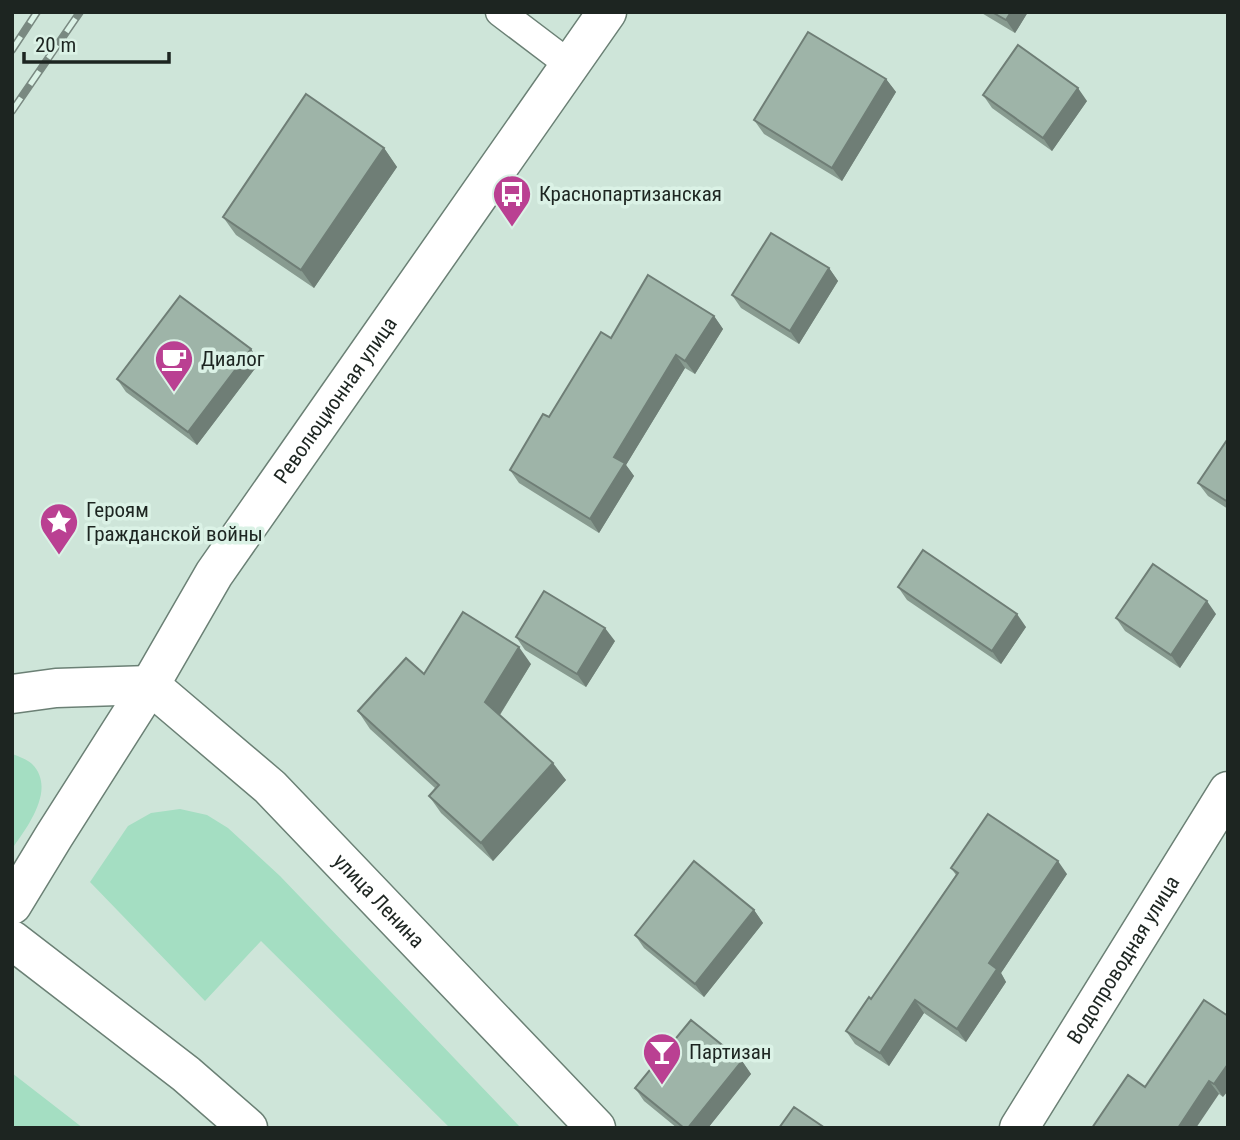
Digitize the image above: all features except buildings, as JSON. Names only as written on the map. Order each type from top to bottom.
[{"type":"main road","name":"Революционная улица","points":[[12,905],[150,685],[214,574],[607,12]]},
{"type":"main road","points":[[12,694],[56,688],[150,685]]},
{"type":"main road","name":"улица Ленина","points":[[150,685],[270,787],[596,1128]]},
{"type":"main road","name":"Водопроводная улица","points":[[1019,1128],[1228,791]]},
{"type":"main road","points":[[12,940],[186,1074],[248,1128]]},
{"type":"lane","points":[[500,12],[570,65]]},
{"type":"green space","points":[[12,754],[32,764],[39,774],[41,784],[38,806],[14,846],[12,844]]},
{"type":"green space","points":[[180,809],[207,815],[228,828],[280,876],[521,1128],[450,1128],[261,941],[205,1001],[90,882],[128,826],[151,813]]},
{"type":"green space","points":[[12,1073],[83,1128],[12,1128]]},
{"type":"railway","points":[[12,50],[37,12]]},
{"type":"railway","points":[[12,111],[80,12]]},
{"type":"place","name":"Краснопартизанская","points":[[512,228]]},
{"type":"place","name":"Диалог","points":[[174,393]]},
{"type":"place","name":"Героям Гражданской войны","points":[[59,556]]},
{"type":"place","name":"Партизан","points":[[662,1086]]}]
